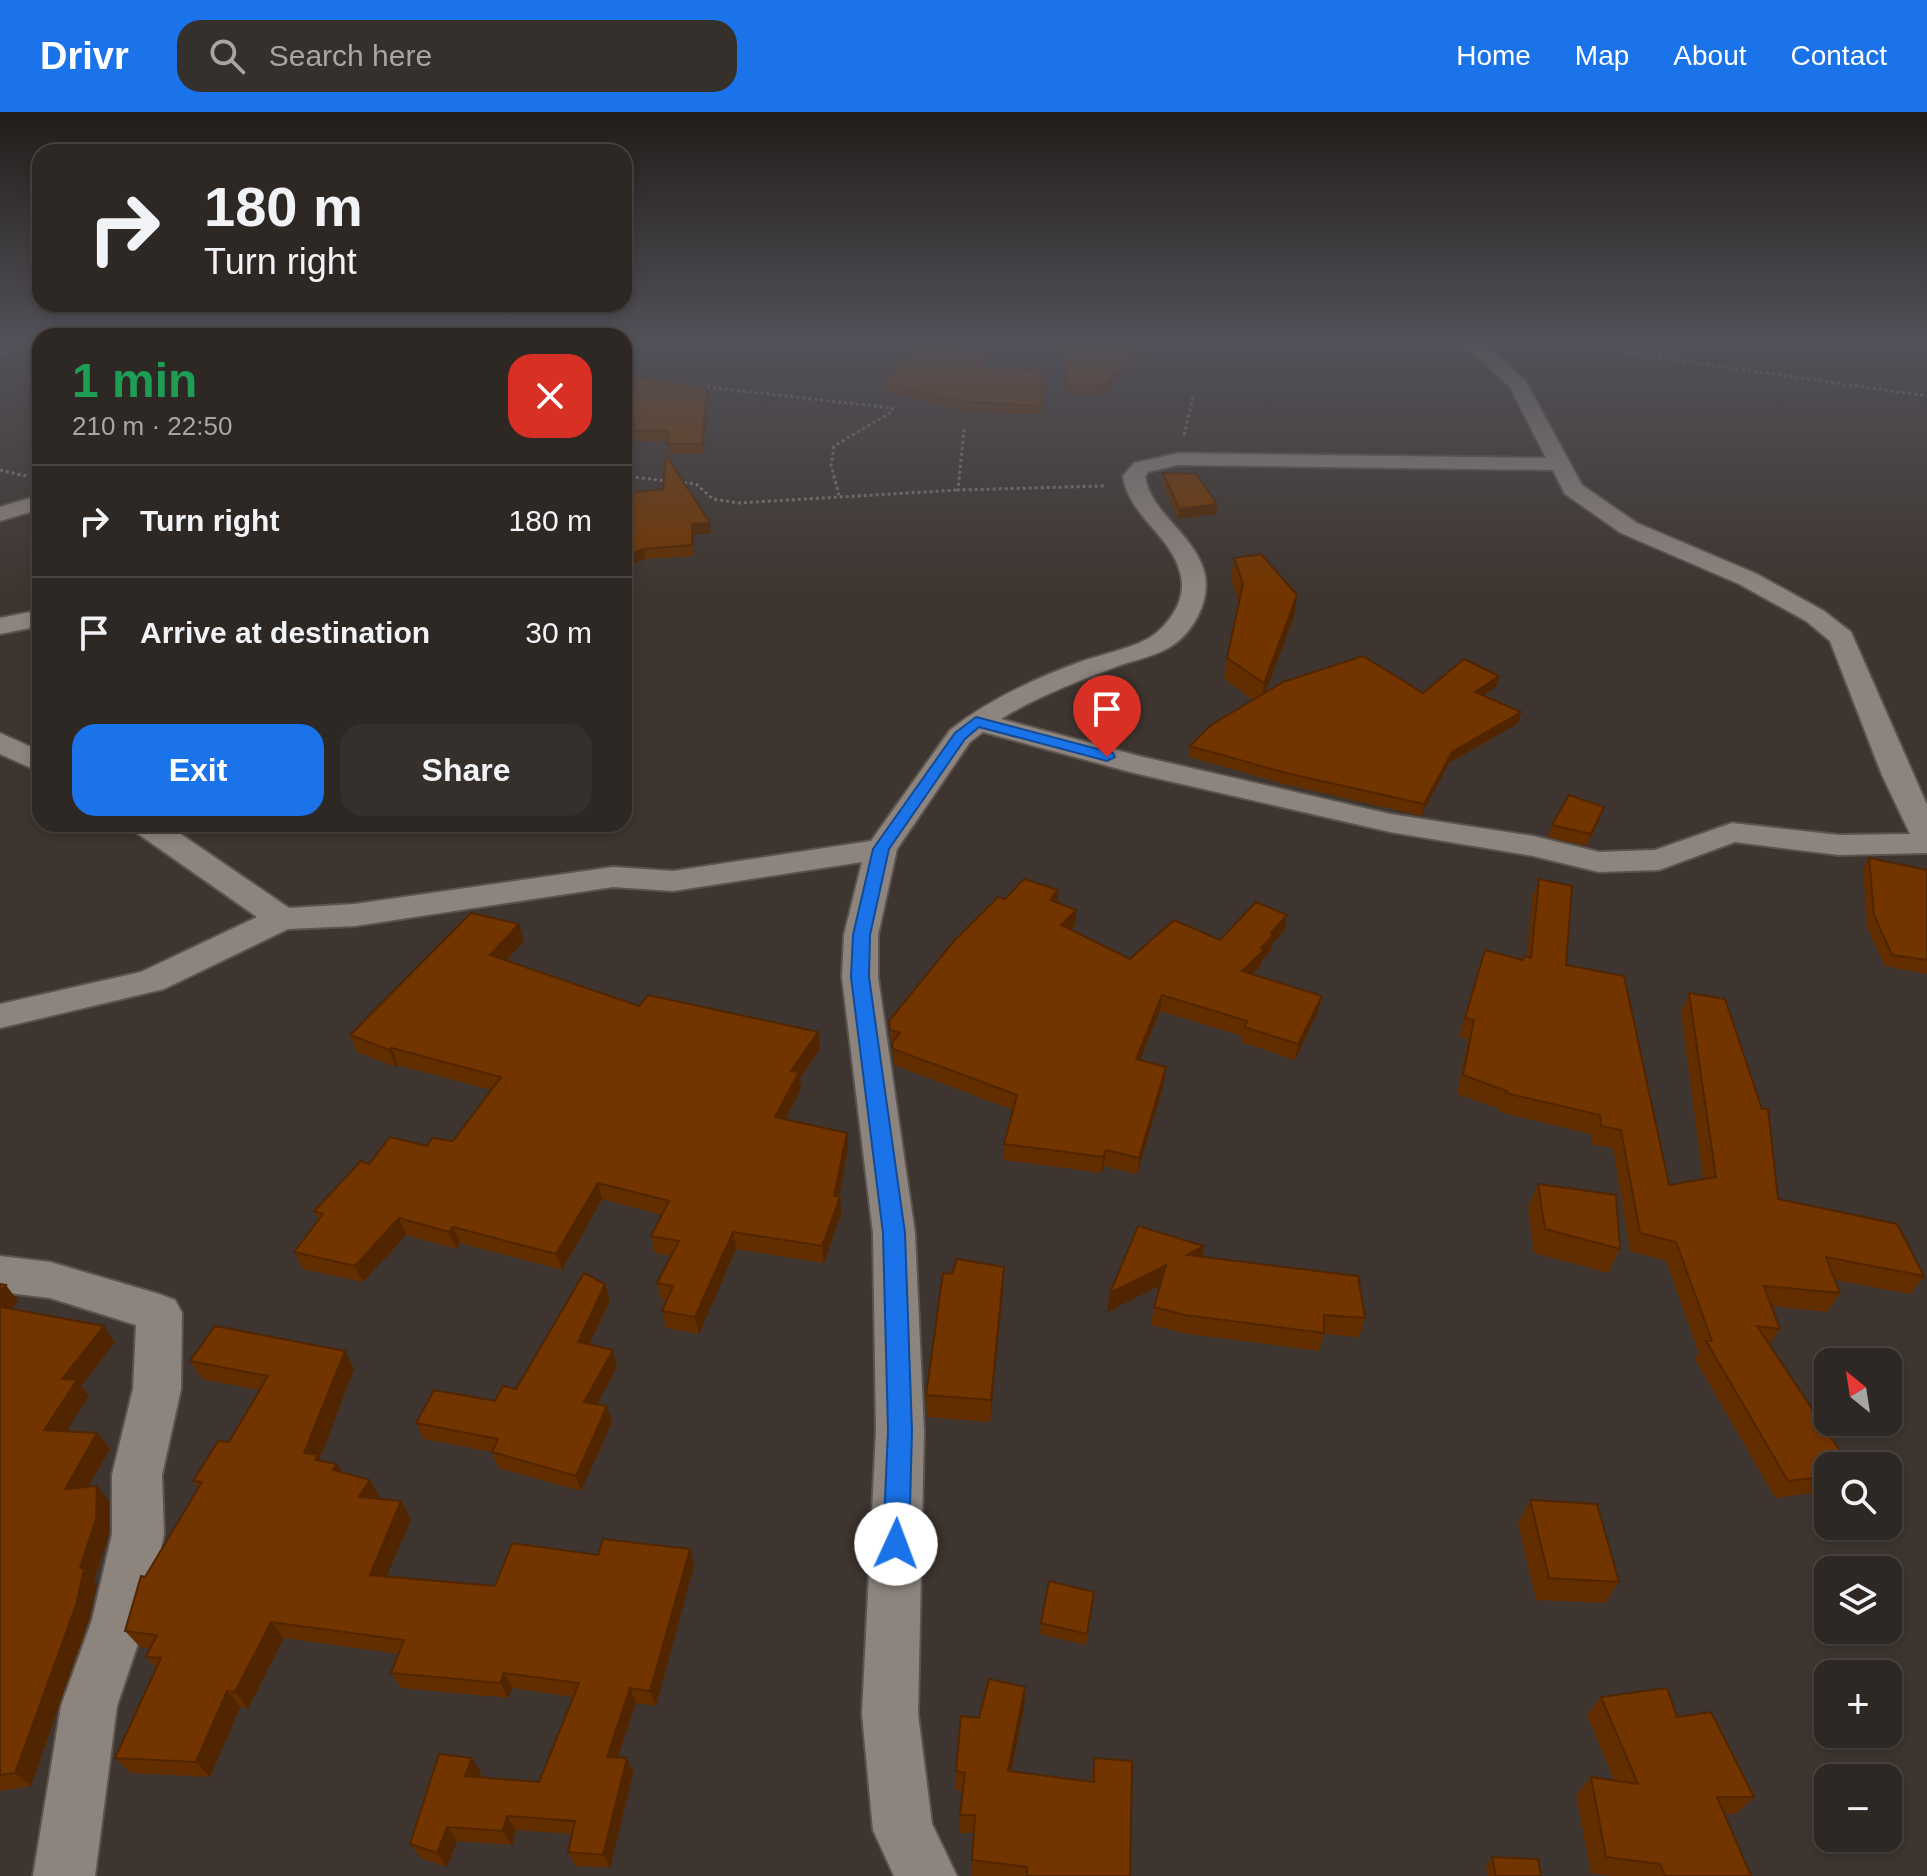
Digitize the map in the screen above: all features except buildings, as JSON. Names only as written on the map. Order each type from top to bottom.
[{"type":"street","points":[[1540,425],[1573,489],[1629,528],[1748,579],[1815,616],[1842,637],[1897,775],[1927,836]]},
{"type":"street","points":[[926,1876],[903,1830],[890,1714],[900,1431],[894,1233],[860,977],[861,935],[881,849],[960,736],[976,721],[1022,696],[1162,641],[1187,614],[1196,589],[1192,562],[1180,543],[1134,490],[1134,476],[1141,467],[1178,459],[1561,464]]},
{"type":"street","points":[[0,514],[32,504]]},
{"type":"street","points":[[0,626],[32,620]]},
{"type":"street","points":[[976,721],[1134,764],[1390,823],[1533,846],[1599,862],[1659,860],[1732,832],[1839,845],[1927,843]]},
{"type":"street","points":[[0,742],[32,759]]},
{"type":"street","points":[[157,832],[282,919]]},
{"type":"street","points":[[0,1016],[151,981],[282,919],[355,915],[613,877],[673,881],[881,849]]},
{"type":"street","points":[[0,1274],[50,1280],[159,1313],[157,1389],[137,1475],[138,1534],[119,1620],[89,1706],[64,1876]]},
{"type":"path","points":[[839,495],[831,465],[834,446],[869,425]]},
{"type":"path","points":[[1178,459],[1186,425]]},
{"type":"path","points":[[958,490],[964,429]]},
{"type":"path","points":[[0,470],[27,476]]},
{"type":"path","points":[[632,477],[696,484],[713,499],[738,503],[839,495],[1134,485]]},
{"type":"route","points":[[896,1544],[900,1431],[894,1233],[860,977],[861,935],[881,849],[960,736],[976,721],[1107,757]]}]
